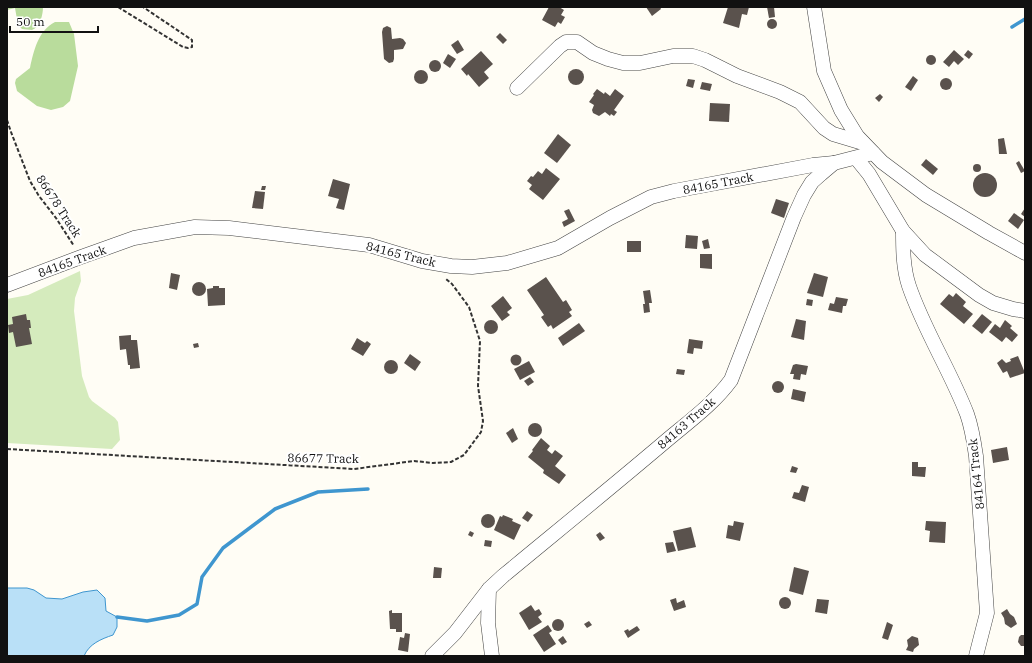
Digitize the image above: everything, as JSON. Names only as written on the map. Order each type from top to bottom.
[{"type":"street","points":[[814,7],[824,71],[841,110],[863,143],[882,162],[926,195],[1025,253]]},
{"type":"street","points":[[517,88],[566,42],[577,42],[593,53],[623,63],[640,63],[673,56],[693,56],[705,60],[737,76],[780,92],[800,102],[824,128],[833,134],[863,143]]},
{"type":"street","name":"84163 Track","points":[[432,656],[455,633],[489,589],[502,576],[713,401],[723,390],[731,380],[804,195],[812,182],[834,163],[873,153]]},
{"type":"street","points":[[856,158],[869,174],[903,231],[925,255],[979,296],[993,303],[1025,311]]},
{"type":"street","name":"84165 Track","points":[[7,285],[134,238],[195,227],[229,228],[369,245],[422,261],[452,266],[507,263],[558,248],[610,218],[652,197],[834,163]]},
{"type":"street","name":"84164 Track","points":[[903,231],[903,260],[908,285],[934,346],[967,415],[974,443],[980,503],[987,613],[976,656]]},
{"type":"street","points":[[489,589],[488,623],[492,656]]},
{"type":"path","points":[[118,7],[183,47],[192,47],[192,40],[143,7]]},
{"type":"path","name":"86678 Track","points":[[7,120],[30,181],[81,257]]},
{"type":"path","name":"86677 Track","points":[[7,449],[354,469],[414,461],[433,463],[451,462],[464,455],[481,432],[483,421],[478,386],[480,341],[469,307],[452,284],[440,275]]},
{"type":"green space","points":[[7,7],[43,7],[40,20],[37,26],[32,30],[22,29],[18,25],[15,8],[7,10]]},
{"type":"green space","points":[[55,22],[69,22],[74,34],[78,66],[70,101],[63,107],[51,110],[37,106],[17,91],[15,83],[16,79],[30,68],[35,48],[44,30]]},
{"type":"green space","points":[[80,271],[81,281],[75,298],[74,311],[82,376],[89,397],[92,401],[115,418],[118,422],[120,440],[112,449],[7,443],[7,299],[28,295]]},
{"type":"water","points":[[7,588],[27,588],[34,590],[46,598],[62,599],[83,592],[97,590],[105,598],[106,611],[117,617],[117,627],[113,635],[92,645],[84,656],[7,656]]},
{"type":"building","points":[[549,7],[559,7],[564,10],[561,15],[565,17],[561,24],[558,22],[555,27],[542,20]]},
{"type":"building","points":[[646,7],[660,7],[661,9],[652,16]]},
{"type":"building","points":[[728,7],[749,7],[747,15],[742,14],[739,28],[723,23]]},
{"type":"building","points":[[767,7],[774,7],[775,17],[769,18]]},
{"type":"building","points":[[770,19],[774,19],[776,20],[776,28],[770,29],[767,26],[767,22]]},
{"type":"building","points":[[387,26],[391,28],[392,39],[400,38],[406,43],[403,49],[394,50],[393,62],[389,63],[384,59],[382,32],[383,28]]},
{"type":"building","points":[[500,33],[507,40],[503,44],[496,37]]},
{"type":"building","points":[[458,40],[464,50],[457,54],[451,45]]},
{"type":"building","points":[[954,50],[964,59],[958,65],[954,61],[949,67],[943,62]]},
{"type":"building","points":[[968,50],[973,54],[969,59],[964,55]]},
{"type":"building","points":[[481,51],[493,64],[484,72],[489,78],[479,87],[468,74],[467,76],[461,69]]},
{"type":"building","points":[[448,54],[456,59],[450,68],[443,63]]},
{"type":"building","points":[[929,55],[933,55],[936,60],[933,65],[929,65],[926,62],[926,58]]},
{"type":"building","points":[[433,60],[437,60],[441,66],[437,72],[433,72],[429,68],[429,64]]},
{"type":"building","points":[[576,69],[582,71],[584,77],[582,83],[576,85],[570,83],[568,77],[570,71]]},
{"type":"building","points":[[418,70],[424,70],[428,74],[428,80],[424,84],[418,84],[414,80],[414,74]]},
{"type":"building","points":[[913,76],[918,80],[911,91],[905,87]]},
{"type":"building","points":[[944,78],[948,78],[952,84],[948,90],[944,90],[940,86],[940,82]]},
{"type":"building","points":[[688,79],[695,80],[693,88],[686,86]]},
{"type":"building","points":[[702,82],[712,84],[710,91],[700,89]]},
{"type":"building","points":[[597,89],[610,96],[615,89],[624,96],[614,110],[617,112],[614,116],[611,114],[610,116],[605,112],[599,116],[593,113],[592,110],[594,105],[589,102]]},
{"type":"building","points":[[880,94],[883,97],[879,102],[875,98]]},
{"type":"building","points":[[710,103],[730,104],[729,122],[709,121]]},
{"type":"building","points":[[558,134],[571,145],[557,163],[544,153]]},
{"type":"building","points":[[1004,138],[1007,154],[999,154],[998,139]]},
{"type":"building","points":[[926,159],[938,169],[933,175],[921,165]]},
{"type":"building","points":[[1019,161],[1025,171],[1021,173],[1016,163]]},
{"type":"building","points":[[975,164],[979,164],[981,168],[979,172],[975,172],[973,170],[973,166]]},
{"type":"building","points":[[546,168],[560,179],[543,200],[529,189],[532,185],[527,181],[538,171],[542,174]]},
{"type":"building","points":[[985,173],[993,177],[997,185],[993,193],[985,197],[977,193],[973,185],[977,177]]},
{"type":"building","points":[[333,179],[350,184],[344,210],[336,208],[339,199],[328,196]]},
{"type":"building","points":[[262,186],[266,186],[265,190],[261,190]]},
{"type":"building","points":[[255,191],[265,192],[263,209],[252,208]]},
{"type":"building","points":[[776,199],[789,203],[784,218],[771,213]]},
{"type":"building","points":[[1025,208],[1025,217],[1021,214]]},
{"type":"building","points":[[569,209],[575,221],[564,227],[562,222],[568,219],[564,211]]},
{"type":"building","points":[[1014,213],[1024,220],[1018,229],[1008,221]]},
{"type":"building","points":[[686,235],[698,236],[697,249],[685,248]]},
{"type":"building","points":[[708,239],[710,248],[704,249],[702,241]]},
{"type":"building","points":[[627,241],[641,241],[641,252],[627,252]]},
{"type":"building","points":[[700,254],[712,254],[712,269],[700,268]]},
{"type":"building","points":[[171,273],[180,275],[177,290],[169,288]]},
{"type":"building","points":[[814,273],[828,277],[823,297],[807,293]]},
{"type":"building","points":[[546,277],[563,302],[566,300],[572,310],[569,312],[572,316],[553,329],[551,325],[548,327],[541,317],[544,315],[527,290]]},
{"type":"building","points":[[196,282],[202,282],[206,286],[206,292],[202,296],[196,296],[192,292],[192,286]]},
{"type":"building","points":[[213,286],[225,288],[225,305],[208,306],[207,289],[213,288]]},
{"type":"building","points":[[650,290],[652,303],[649,303],[650,312],[644,313],[643,304],[645,304],[643,291]]},
{"type":"building","points":[[956,293],[966,302],[963,306],[973,314],[964,324],[940,304],[949,294],[953,297]]},
{"type":"building","points":[[503,296],[512,308],[507,312],[510,315],[502,321],[491,306]]},
{"type":"building","points":[[836,297],[848,299],[846,306],[843,306],[842,313],[828,310],[830,303],[834,304]]},
{"type":"building","points":[[807,299],[813,300],[812,306],[806,305]]},
{"type":"building","points":[[26,314],[27,320],[30,320],[31,328],[29,328],[32,344],[16,347],[13,332],[9,333],[8,325],[13,324],[12,317]]},
{"type":"building","points":[[982,314],[992,322],[982,334],[972,326]]},
{"type":"building","points":[[796,319],[806,321],[804,340],[791,337]]},
{"type":"building","points":[[488,320],[494,320],[498,324],[498,330],[494,334],[488,334],[484,330],[484,324]]},
{"type":"building","points":[[1005,320],[1012,326],[1010,328],[1018,335],[1012,342],[1006,337],[1002,342],[989,332],[995,324],[1000,328]]},
{"type":"building","points":[[579,323],[585,331],[563,346],[558,338]]},
{"type":"building","points":[[131,335],[131,340],[137,340],[140,368],[130,369],[126,349],[120,350],[119,336]]},
{"type":"building","points":[[357,338],[365,343],[367,341],[371,344],[363,356],[351,349]]},
{"type":"building","points":[[689,339],[703,341],[702,349],[694,348],[693,354],[687,353]]},
{"type":"building","points":[[198,343],[199,347],[194,348],[193,344]]},
{"type":"building","points":[[410,354],[421,362],[415,371],[404,363]]},
{"type":"building","points":[[516,354],[520,356],[522,360],[520,364],[516,366],[512,364],[510,360],[512,356]]},
{"type":"building","points":[[1018,356],[1025,373],[1010,378],[1007,371],[1003,373],[997,363],[1002,359],[1006,363],[1011,361],[1010,359]]},
{"type":"building","points":[[388,360],[394,360],[398,364],[398,370],[394,374],[388,374],[384,370],[384,364]]},
{"type":"building","points":[[529,361],[535,372],[520,380],[514,369]]},
{"type":"building","points":[[793,365],[808,366],[806,375],[801,374],[800,380],[793,379],[794,374],[790,374]]},
{"type":"building","points":[[677,369],[685,370],[684,375],[676,374]]},
{"type":"building","points":[[530,377],[534,382],[528,386],[524,381]]},
{"type":"building","points":[[778,381],[782,383],[784,387],[782,391],[778,393],[774,391],[772,387],[774,383]]},
{"type":"building","points":[[793,389],[806,392],[804,402],[791,399]]},
{"type":"building","points":[[535,423],[540,425],[542,430],[540,435],[535,437],[530,435],[528,430],[530,425]]},
{"type":"building","points":[[513,428],[518,439],[512,443],[506,433]]},
{"type":"building","points":[[541,438],[550,446],[547,450],[552,454],[555,450],[563,456],[555,466],[566,475],[559,484],[543,473],[544,470],[528,457]]},
{"type":"building","points":[[1007,447],[1009,460],[993,463],[991,450]]},
{"type":"building","points":[[912,462],[918,462],[918,467],[926,467],[925,477],[912,476]]},
{"type":"building","points":[[792,466],[798,468],[796,473],[790,472]]},
{"type":"building","points":[[802,485],[809,487],[805,502],[792,498],[794,492],[799,493]]},
{"type":"building","points":[[527,511],[533,515],[528,522],[522,518]]},
{"type":"building","points":[[488,514],[493,516],[495,521],[493,526],[488,528],[483,526],[481,521],[483,516]]},
{"type":"building","points":[[503,515],[513,519],[512,521],[521,525],[514,540],[494,530],[500,516],[502,517]]},
{"type":"building","points":[[734,521],[744,523],[740,541],[726,538],[728,525],[733,526]]},
{"type":"building","points":[[926,521],[946,522],[945,543],[929,542],[930,531],[925,530]]},
{"type":"building","points":[[691,527],[696,547],[678,551],[673,531]]},
{"type":"building","points":[[470,531],[474,533],[472,537],[468,535]]},
{"type":"building","points":[[600,532],[605,538],[600,541],[596,535]]},
{"type":"building","points":[[485,540],[492,541],[491,547],[484,546]]},
{"type":"building","points":[[673,542],[676,551],[667,553],[665,543]]},
{"type":"building","points":[[434,567],[442,568],[441,578],[433,578]]},
{"type":"building","points":[[794,567],[809,571],[803,595],[789,591]]},
{"type":"building","points":[[783,597],[787,597],[791,603],[787,609],[783,609],[779,605],[779,601]]},
{"type":"building","points":[[676,598],[677,603],[684,600],[686,607],[674,611],[670,600]]},
{"type":"building","points":[[817,599],[829,600],[827,614],[815,612]]},
{"type":"building","points":[[531,605],[535,611],[539,609],[542,614],[538,617],[542,622],[529,630],[519,613]]},
{"type":"building","points":[[1007,609],[1014,617],[1017,624],[1011,628],[1005,624],[1001,613]]},
{"type":"building","points":[[392,610],[392,613],[402,613],[402,632],[396,632],[396,629],[390,629],[389,611]]},
{"type":"building","points":[[556,619],[560,619],[564,625],[560,631],[556,631],[552,627],[552,623]]},
{"type":"building","points":[[589,621],[592,625],[587,628],[584,624]]},
{"type":"building","points":[[887,622],[893,625],[888,640],[882,638]]},
{"type":"building","points":[[548,625],[552,631],[549,633],[556,644],[544,652],[533,635]]},
{"type":"building","points":[[637,626],[640,630],[628,638],[624,631],[628,629],[629,631]]},
{"type":"building","points":[[405,633],[410,634],[408,652],[398,650],[400,637],[404,638]]},
{"type":"building","points":[[1021,635],[1025,635],[1025,646],[1021,646],[1018,642]]},
{"type":"building","points":[[563,636],[567,642],[562,645],[558,640]]},
{"type":"building","points":[[912,636],[918,638],[919,645],[913,652],[906,650],[908,646],[907,640]]},
{"type":"waterway","points":[[1012,27],[1025,19]]},
{"type":"waterway","points":[[117,617],[147,621],[179,615],[197,604],[202,577],[223,548],[275,509],[318,492],[368,489]]}]
